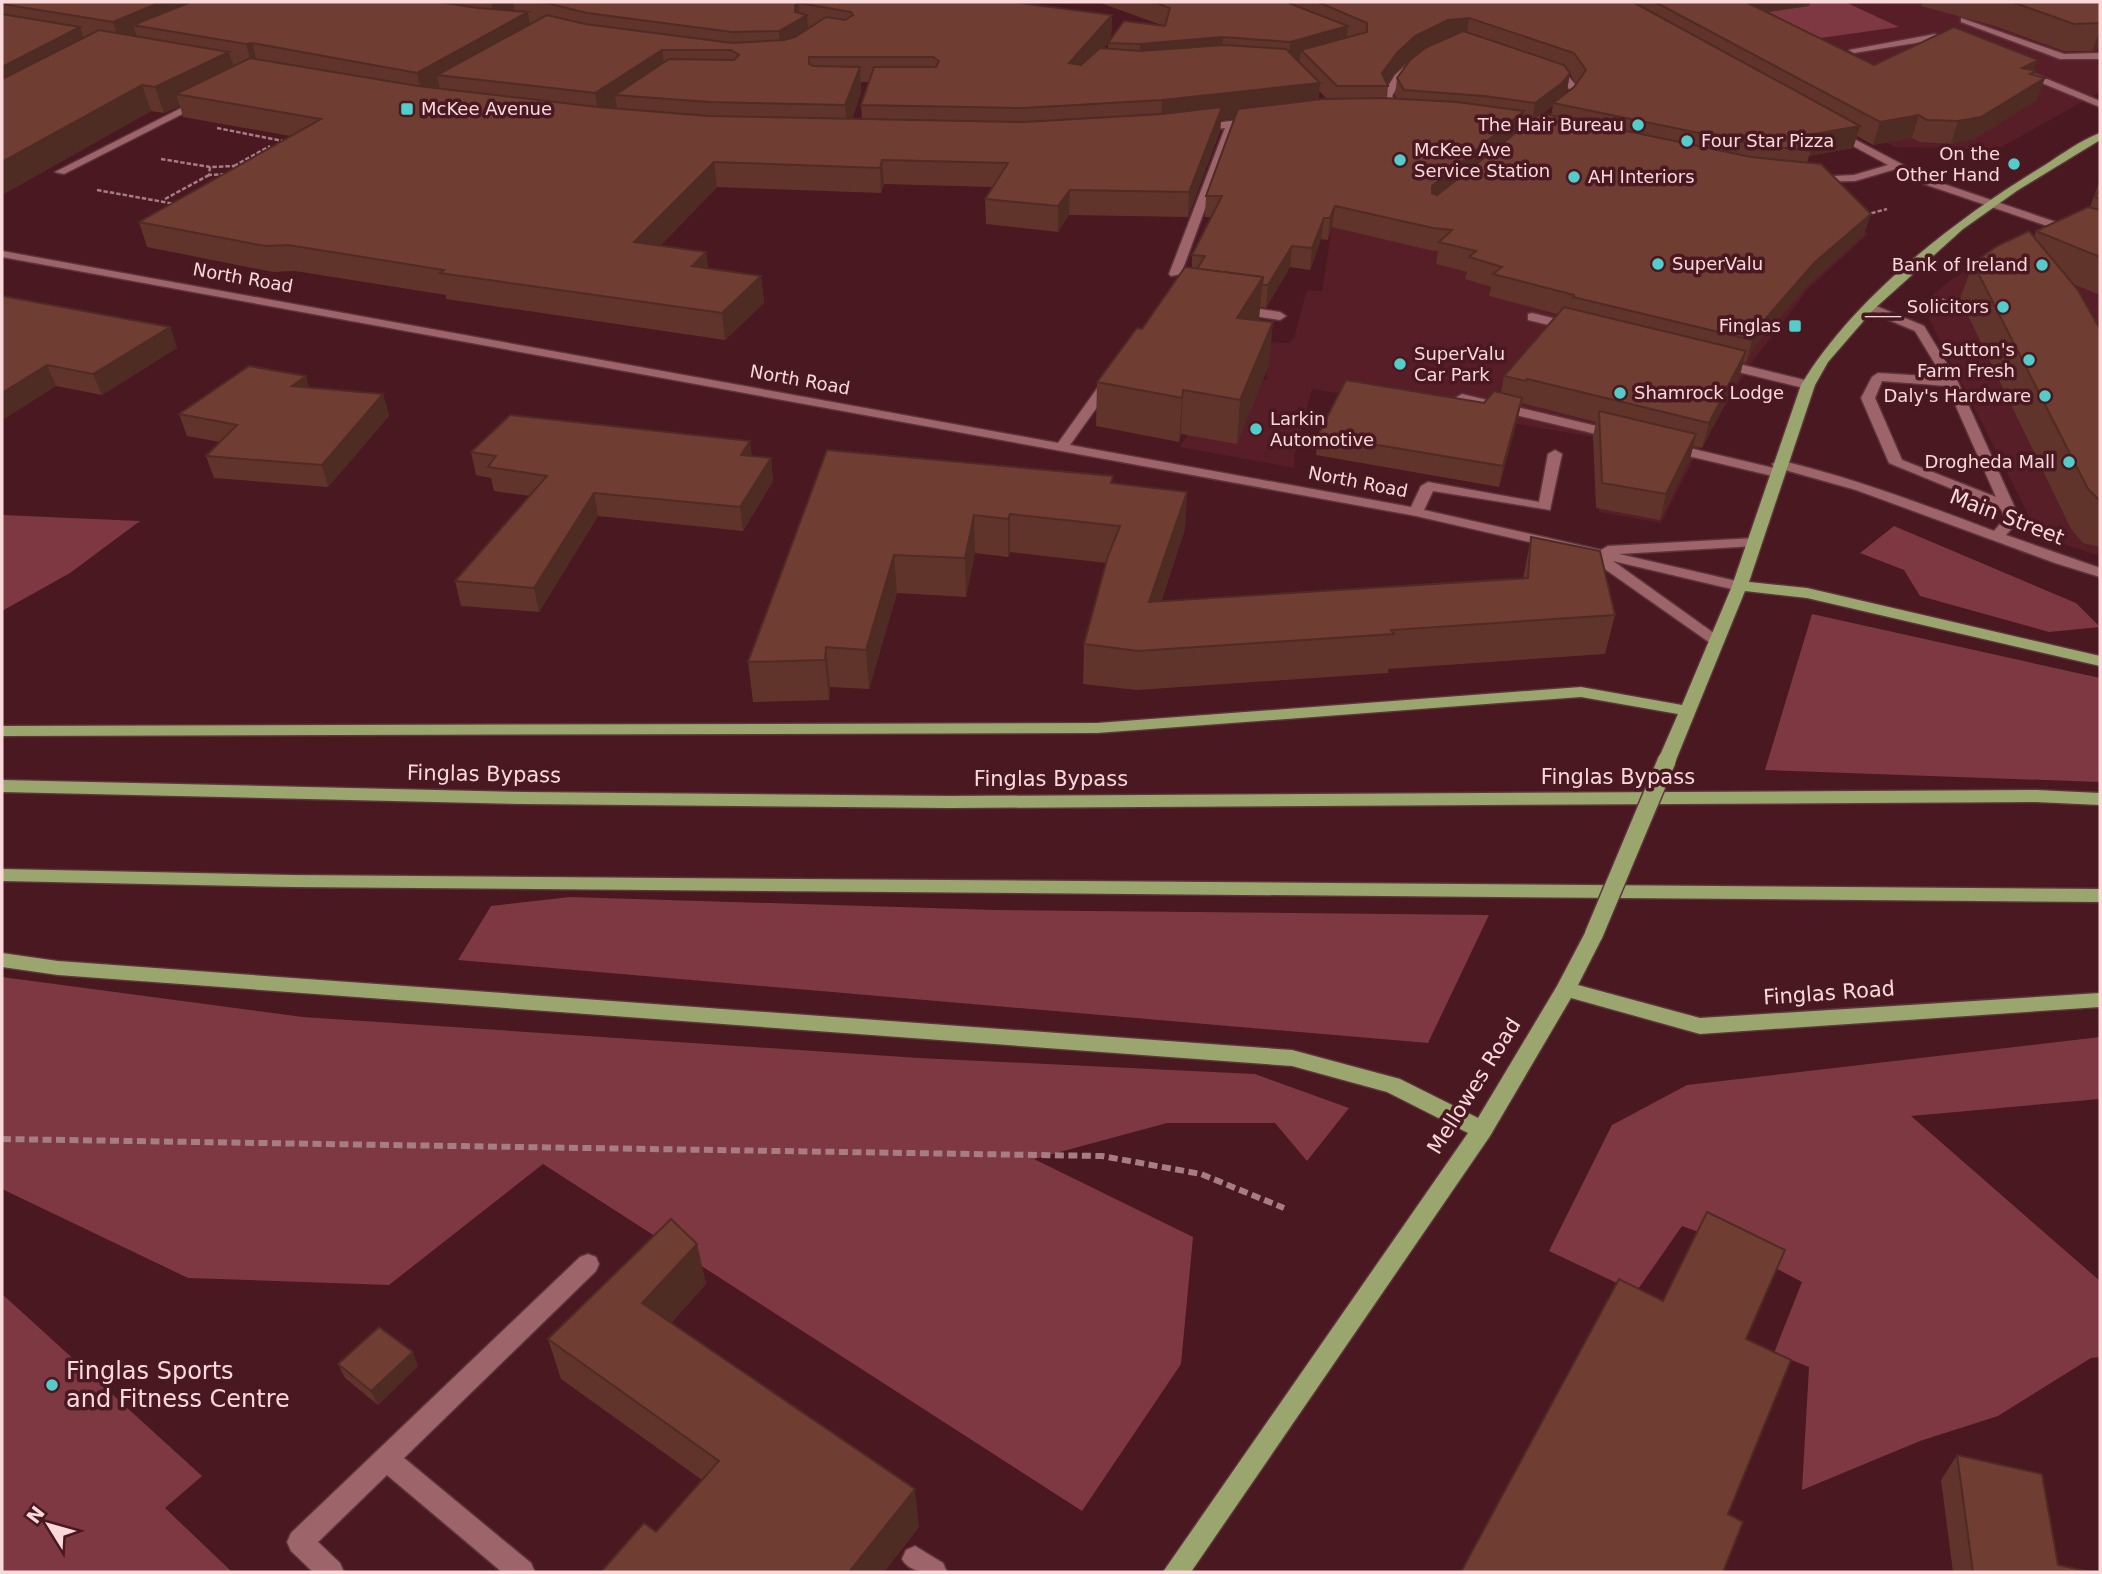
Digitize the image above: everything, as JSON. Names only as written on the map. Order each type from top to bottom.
[{"type":"main road","name":"Mellowes Road","points":[[1176,1572],[1482,1130],[1566,989],[1594,934],[1740,586],[1808,385],[1824,360],[1870,307],[1959,227],[2100,136]]},
{"type":"main road","points":[[1740,586],[1807,593],[2100,661]]},
{"type":"main road","points":[[2,731],[1097,728],[1581,692],[1688,711]]},
{"type":"main road","name":"Finglas Bypass","points":[[2,786],[524,798],[950,802],[2036,796],[2100,799]]},
{"type":"main road","points":[[2,875],[293,881],[2100,896]]},
{"type":"main road","points":[[2,960],[58,968],[1292,1059],[1393,1085],[1482,1130]]},
{"type":"main road","name":"Finglas Road","points":[[1566,989],[1700,1026],[2100,1000]]},
{"type":"street","points":[[1964,20],[2063,57],[2100,56]]},
{"type":"street","points":[[1854,50],[1934,37],[1959,46]]},
{"type":"street","points":[[1397,113],[1387,96],[1398,77],[1419,57],[1430,53]]},
{"type":"street","points":[[1534,65],[1565,78],[1575,90],[1565,106],[1555,113]]},
{"type":"street","points":[[2009,66],[2100,104]]},
{"type":"street","points":[[60,172],[211,96]]},
{"type":"street","points":[[1384,113],[1414,114]]},
{"type":"street","points":[[1184,129],[1266,120]]},
{"type":"street","points":[[1175,275],[1231,124]]},
{"type":"street","points":[[1830,129],[1896,166],[1952,192],[2100,241]]},
{"type":"street","points":[[1803,180],[1855,178],[1896,166]]},
{"type":"street","name":"North Road","points":[[2,254],[1416,512],[1740,586]]},
{"type":"street","points":[[1870,307],[1920,330],[1952,382],[2013,519],[1996,537]]},
{"type":"street","points":[[1230,309],[1280,316]]},
{"type":"street","points":[[1532,317],[1584,330]]},
{"type":"street","points":[[1703,359],[1808,385]]},
{"type":"street","points":[[1062,447],[1118,368]]},
{"type":"street","points":[[1952,382],[1878,377],[1868,398],[1896,463],[2007,506]]},
{"type":"street","points":[[1462,398],[1632,439]]},
{"type":"street","name":"Main Street","points":[[1659,445],[1870,488],[1996,537],[2100,573]]},
{"type":"street","points":[[1416,512],[1428,486],[1545,507],[1555,454]]},
{"type":"street","name":"North Road","points":[[1590,552],[1660,545],[1755,542]]},
{"type":"street","name":"North Road","points":[[1590,552],[1716,642]]},
{"type":"street","points":[[331,1572],[300,1542],[588,1264]]},
{"type":"street","points":[[386,1459],[522,1572]]},
{"type":"path","points":[[165,118],[297,144]]},
{"type":"path","points":[[159,159],[210,167],[234,166],[270,146]]},
{"type":"path","points":[[165,199],[209,175],[235,173],[234,166]]},
{"type":"path","points":[[209,175],[210,167]]},
{"type":"path","points":[[90,189],[181,205]]},
{"type":"path","points":[[1857,217],[1888,209]]},
{"type":"path","points":[[2,1139],[1101,1156],[1201,1174],[1284,1208]]},
{"type":"shaded area","points":[[1722,2],[2100,2],[2100,92],[1998,149],[1894,147],[1815,104]]},
{"type":"shaded area","points":[[1722,2],[1845,2],[1899,27],[1799,41]]},
{"type":"shaded area","points":[[1348,126],[1847,220],[1868,234],[1809,288],[1752,362],[1698,450],[1661,523],[1599,512],[1593,437],[1312,389],[1295,453],[1294,468],[1180,447],[1215,389],[1228,376],[1267,380],[1268,342],[1289,343],[1294,338],[1307,290],[1322,291]]},
{"type":"shaded area","points":[[2047,233],[2100,255],[2100,556],[2039,536],[1929,319],[1931,297],[1948,282],[1969,268]]},
{"type":"shaded area","points":[[2,515],[140,521],[70,573],[2,611]]},
{"type":"shaded area","points":[[1894,526],[2076,603],[2100,627],[2049,632],[1920,596],[1904,570],[1860,553]]},
{"type":"shaded area","points":[[1812,614],[2100,678],[2100,782],[1765,770]]},
{"type":"shaded area","points":[[570,897],[995,910],[1489,915],[1428,1043],[458,960],[491,906]]},
{"type":"shaded area","points":[[2,977],[303,1017],[919,1058],[1255,1074],[1349,1108],[1307,1161],[1275,1123],[1167,1123],[1034,1159],[1193,1237],[1181,1364],[1082,1511],[543,1164],[389,1285],[188,1278],[2,1189]]},
{"type":"shaded area","points":[[2100,1037],[2100,1099],[1911,1116],[2100,1281],[2100,1357],[2091,1358],[1998,1416],[1920,1441],[1802,1490],[1809,1367],[1774,1353],[1802,1282],[1726,1242],[1682,1226],[1636,1292],[1549,1251],[1612,1125],[1687,1085]]},
{"type":"shaded area","name":"Finglas Sports and Fitness Centre","points":[[2,1294],[202,1476],[165,1508],[232,1572],[2,1572]]},
{"type":"building","points":[[2,2],[161,2],[113,22]]},
{"type":"building","points":[[191,2],[439,2],[528,12],[417,73],[133,25]]},
{"type":"building","points":[[535,2],[1012,2],[1112,15],[1069,63],[1081,65],[1100,48],[1140,51],[1224,45],[1286,49],[1320,83],[1162,100],[1024,108],[861,105],[874,67],[936,67],[939,61],[933,57],[809,57],[809,64],[813,66],[860,67],[845,105],[709,102],[615,95],[669,59],[734,60],[739,55],[731,50],[662,50],[595,93],[437,75],[547,15],[585,24],[732,43],[784,40],[795,37],[826,17],[845,20],[853,15],[851,12],[799,3],[795,5],[795,12],[807,15],[779,31],[732,32],[587,13]]},
{"type":"building","points":[[1154,2],[1286,2],[1348,26],[1290,42],[1223,37],[1140,44],[1108,43],[1124,21],[1165,26],[1170,8]]},
{"type":"building","points":[[1318,2],[1633,2],[1860,126],[1797,137],[1811,151],[1752,144],[1553,103],[1574,87],[1586,70],[1574,53],[1469,18],[1448,20],[1415,36],[1397,53],[1382,73],[1388,86],[1337,86],[1301,50],[1367,32],[1367,23]]},
{"type":"building","points":[[1655,2],[1746,2],[1874,65],[1954,27],[2038,60],[2022,68],[2036,71],[2030,74],[2045,78],[1981,117],[1958,121],[1927,120],[1919,115],[1880,122]]},
{"type":"building","points":[[2012,2],[2100,2],[2100,23],[2074,24]]},
{"type":"building","points":[[2,14],[80,27],[2,67]]},
{"type":"building","points":[[99,30],[229,52],[155,87],[142,85],[2,162],[2,79]]},
{"type":"building","points":[[1463,31],[1564,65],[1570,73],[1562,83],[1535,103],[1404,90],[1397,78],[1410,60],[1425,48]]},
{"type":"building","points":[[250,58],[418,86],[598,107],[709,116],[1024,122],[1162,114],[1222,107],[1189,192],[1070,190],[1058,206],[985,199],[1008,163],[882,160],[880,168],[714,162],[634,242],[706,252],[692,266],[761,276],[722,313],[440,273],[444,270],[288,245],[265,246],[139,222],[321,119],[176,94]]},
{"type":"building","points":[[1383,98],[1457,102],[1524,111],[1432,186],[1432,193],[1437,195],[1541,113],[1751,157],[1821,164],[1871,214],[1815,262],[1760,325],[1752,340],[1573,297],[1574,295],[1493,274],[1502,267],[1469,257],[1476,251],[1439,242],[1452,230],[1335,206],[1330,218],[1324,218],[1312,248],[1292,246],[1268,285],[1262,285],[1263,277],[1197,269],[1205,256],[1192,255],[1222,196],[1206,196],[1238,109],[1322,99]]},
{"type":"building","points":[[2088,207],[2100,210],[2100,257],[2036,231]]},
{"type":"building","points":[[2029,231],[2078,290],[2100,329],[2100,501],[2088,489],[1973,263],[1997,246]]},
{"type":"building","points":[[1185,267],[1263,277],[1237,318],[1273,322],[1240,400],[1183,390],[1182,398],[1097,382],[1137,328],[1142,329]]},
{"type":"building","points":[[3,296],[170,327],[93,374],[47,365],[2,393]]},
{"type":"building","points":[[1564,307],[1746,351],[1709,423],[1527,379],[1526,381],[1504,376]]},
{"type":"building","points":[[249,366],[306,376],[292,386],[383,394],[322,465],[206,456],[237,425],[179,414]]},
{"type":"building","points":[[1346,380],[1484,403],[1494,391],[1522,398],[1503,466],[1318,435]]},
{"type":"building","points":[[1599,411],[1696,434],[1666,494],[1602,483]]},
{"type":"building","points":[[510,415],[750,441],[741,455],[771,458],[740,507],[594,493],[534,588],[455,581],[547,476],[488,467],[496,456],[471,452]]},
{"type":"building","points":[[827,450],[1113,476],[1111,483],[1187,492],[1149,602],[1528,578],[1531,537],[1600,551],[1615,615],[1391,630],[1394,634],[1138,651],[1084,644],[1108,556],[1120,526],[1010,514],[1008,519],[974,515],[965,558],[894,555],[866,650],[826,647],[825,660],[748,662]]},
{"type":"building","points":[[1707,1212],[1785,1250],[1746,1339],[1791,1360],[1728,1514],[1743,1522],[1723,1572],[1461,1572],[1619,1279],[1663,1301]]},
{"type":"building","points":[[671,1219],[697,1244],[642,1303],[915,1489],[849,1572],[601,1572],[644,1523],[656,1532],[719,1461],[548,1339]]},
{"type":"building","points":[[379,1327],[413,1352],[371,1391],[338,1364]]},
{"type":"building","points":[[1957,1455],[2042,1474],[2058,1565],[2091,1572],[1973,1572]]},
{"type":"place","name":"McKee Avenue","points":[[407,109]]},
{"type":"place","name":"The Hair Bureau","points":[[1638,125]]},
{"type":"place","name":"Four Star Pizza","points":[[1687,141]]},
{"type":"place","name":"McKee Ave Service Station","points":[[1400,160]]},
{"type":"place","name":"On the Other Hand","points":[[2014,164]]},
{"type":"place","name":"AH Interiors","points":[[1574,177]]},
{"type":"place","name":"SuperValu","points":[[1658,264]]},
{"type":"place","name":"Bank of Ireland","points":[[2042,265]]},
{"type":"place","name":"____ Solicitors","points":[[2003,307]]},
{"type":"place","name":"Finglas","points":[[1795,326]]},
{"type":"place","name":"Sutton's Farm Fresh","points":[[2029,360]]},
{"type":"place","name":"SuperValu Car Park","points":[[1400,364]]},
{"type":"place","name":"Shamrock Lodge","points":[[1620,393]]},
{"type":"place","name":"Daly's Hardware","points":[[2045,396]]},
{"type":"place","name":"Larkin Automotive","points":[[1256,429]]},
{"type":"place","name":"Drogheda Mall","points":[[2069,462]]},
{"type":"place","name":"Finglas Sports and Fitness Centre","points":[[52,1385]]}]
